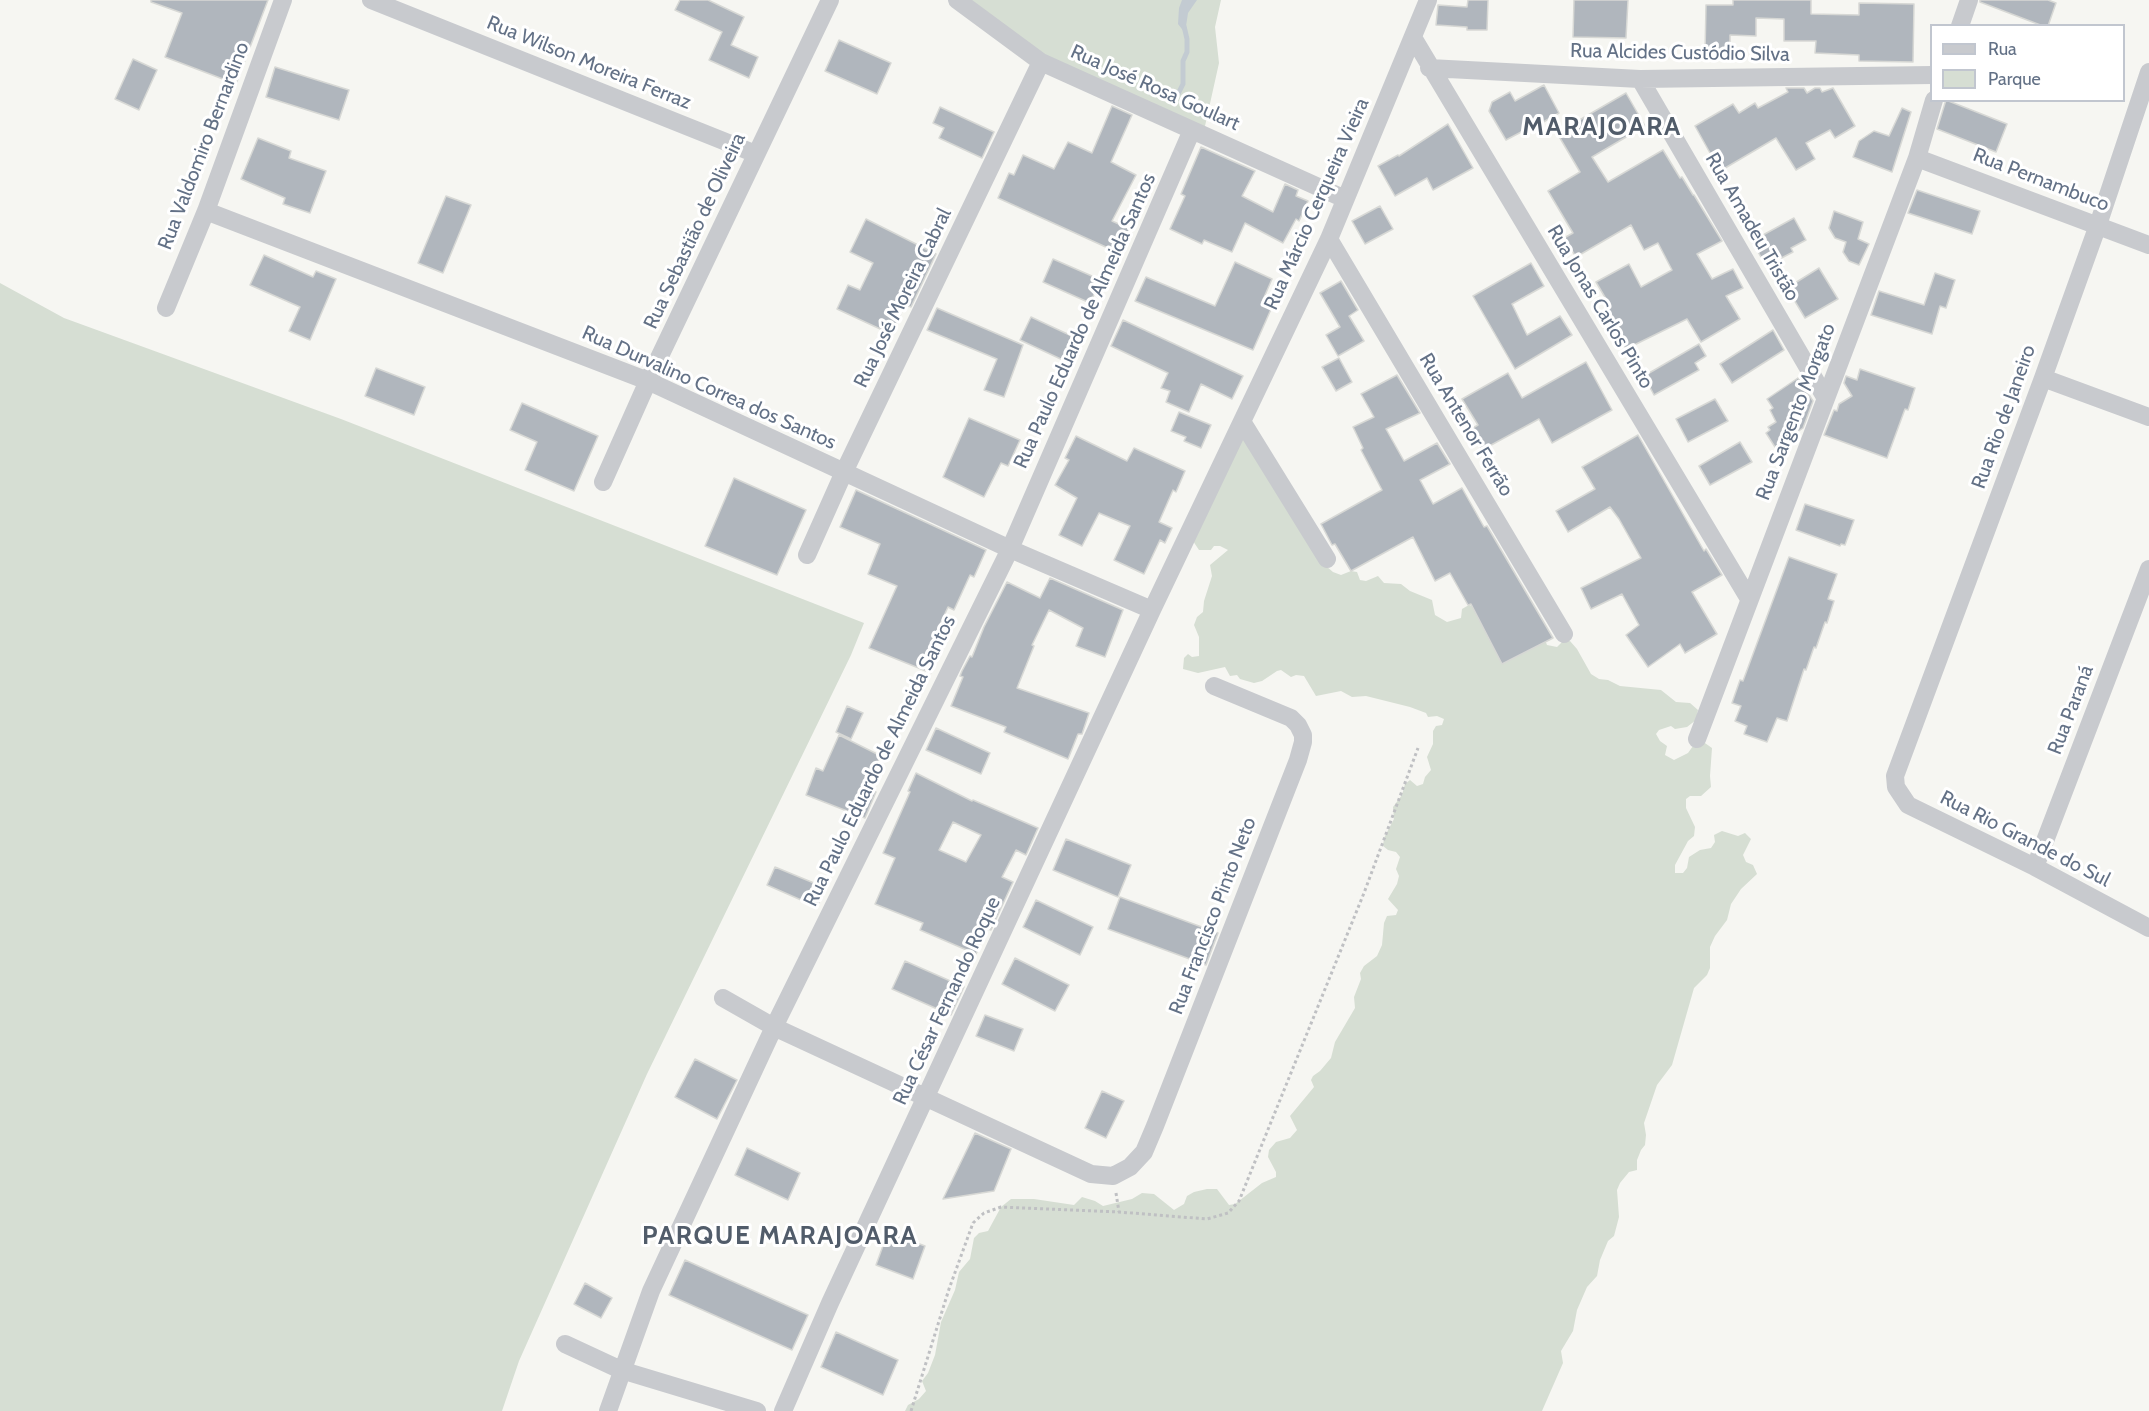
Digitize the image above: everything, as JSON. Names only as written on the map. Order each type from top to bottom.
[{"type":"street","name":"Rua Valdomiro Bernardino","points":[[166,308],[206,212],[283,0]]},
{"type":"street","name":"Rua Wilson Moreira Ferraz","points":[[371,0],[756,154]]},
{"type":"street","name":"Rua Sebastião de Oliveira","points":[[603,482],[648,381],[830,0]]},
{"type":"street","name":"Rua José Rosa Goulart","points":[[957,0],[1041,62],[1345,199]]},
{"type":"street","name":"Rua Márcio Cerqueira Vieira","points":[[1152,610],[1329,239],[1428,0]]},
{"type":"street","points":[[1961,24],[1969,0]]},
{"type":"street","name":"Rua Jonas Carlos Pinto","points":[[1413,39],[1749,599]]},
{"type":"street","name":"Rua José Moreira Cabral","points":[[807,555],[844,472],[1041,62]]},
{"type":"street","name":"Rua Alcides Custódio Silva","points":[[1429,68],[1640,79],[1930,75]]},
{"type":"street","name":"Rua Rio de Janeiro","points":[[1895,776],[2043,378],[2098,225],[2149,72]]},
{"type":"street","name":"Rua Amadeu Tristão","points":[[1640,79],[1825,397]]},
{"type":"street","name":"Rua Sargento Morgato","points":[[1697,739],[1917,158],[1933,102]]},
{"type":"street","name":"Rua Paulo Eduardo de Almeida Santos","points":[[608,1411],[651,1291],[774,1027],[1010,549],[1192,130]]},
{"type":"street","name":"Rua Pernambuco","points":[[1917,158],[2149,245]]},
{"type":"street","name":"Rua Durvalino Correa dos Santos","points":[[206,212],[648,381],[1010,549],[1152,610]]},
{"type":"street","name":"Rua Antenor Ferrão","points":[[1329,239],[1564,634]]},
{"type":"street","points":[[2043,378],[2149,417]]},
{"type":"street","points":[[1243,423],[1327,559]]},
{"type":"street","name":"Rua Paraná","points":[[2035,867],[2149,569]]},
{"type":"street","name":"Rua César Fernando Roque","points":[[783,1411],[830,1303],[1152,610]]},
{"type":"street","name":"Rua Francisco Pinto Neto","points":[[927,1097],[1091,1174],[1113,1176],[1130,1167],[1144,1152],[1301,750],[1303,735],[1298,724],[1291,718],[1214,686]]},
{"type":"street","name":"Rua Rio Grande do Sul","points":[[1895,776],[1896,787],[1908,805],[2035,867],[2149,928]]},
{"type":"street","points":[[723,998],[774,1027],[927,1097]]},
{"type":"street","points":[[564,1344],[621,1370],[757,1411]]},
{"type":"path","points":[[911,1411],[949,1289],[973,1223],[984,1212],[1001,1207],[1119,1212],[1207,1219],[1228,1213],[1239,1201],[1364,893],[1418,748]]},
{"type":"green space","points":[[963,0],[1221,0],[1215,27],[1219,63],[1203,135],[1041,62]]},
{"type":"green space","points":[[0,283],[64,318],[341,419],[864,623],[851,655],[647,1074],[519,1361],[502,1411],[0,1411]]},
{"type":"green space","points":[[1243,423],[1326,566],[1333,572],[1341,575],[1351,571],[1357,572],[1360,580],[1366,581],[1378,576],[1384,583],[1401,584],[1410,591],[1432,600],[1435,615],[1447,622],[1461,618],[1462,609],[1469,605],[1479,607],[1544,637],[1547,645],[1557,647],[1562,642],[1570,641],[1591,674],[1599,679],[1608,680],[1620,686],[1661,690],[1676,702],[1690,703],[1698,710],[1696,720],[1687,727],[1675,729],[1671,726],[1659,730],[1656,734],[1667,746],[1665,755],[1674,760],[1688,753],[1693,746],[1702,741],[1712,748],[1711,787],[1701,796],[1690,796],[1686,799],[1686,808],[1695,827],[1694,836],[1688,841],[1675,865],[1675,873],[1683,873],[1687,868],[1689,857],[1700,850],[1711,848],[1715,842],[1714,835],[1722,831],[1738,836],[1745,833],[1751,839],[1743,855],[1746,862],[1753,865],[1757,874],[1741,889],[1731,904],[1727,920],[1710,947],[1710,968],[1707,975],[1694,988],[1672,1065],[1657,1085],[1644,1123],[1645,1145],[1637,1160],[1637,1170],[1629,1172],[1617,1190],[1619,1217],[1614,1236],[1608,1241],[1600,1260],[1597,1276],[1587,1287],[1577,1310],[1573,1331],[1561,1351],[1563,1363],[1542,1411],[905,1411],[908,1405],[919,1399],[926,1391],[922,1381],[935,1355],[941,1322],[955,1290],[959,1272],[970,1259],[974,1238],[979,1233],[988,1231],[1001,1207],[1011,1199],[1034,1199],[1074,1205],[1082,1197],[1103,1206],[1132,1199],[1142,1193],[1154,1194],[1174,1210],[1184,1204],[1187,1196],[1207,1189],[1217,1189],[1229,1205],[1235,1204],[1262,1183],[1276,1177],[1276,1172],[1268,1157],[1269,1150],[1276,1142],[1290,1138],[1297,1130],[1290,1116],[1314,1087],[1311,1080],[1313,1076],[1331,1058],[1335,1042],[1355,1008],[1354,997],[1361,979],[1360,973],[1364,966],[1377,956],[1382,945],[1387,916],[1396,915],[1398,910],[1388,899],[1397,884],[1399,876],[1396,869],[1400,857],[1396,852],[1383,846],[1384,838],[1394,819],[1393,807],[1402,795],[1405,784],[1410,780],[1417,786],[1423,784],[1431,770],[1427,757],[1433,744],[1433,731],[1436,726],[1442,725],[1444,719],[1437,716],[1428,717],[1426,713],[1410,707],[1366,696],[1352,697],[1341,691],[1316,696],[1304,676],[1291,677],[1281,670],[1254,683],[1240,679],[1237,675],[1230,676],[1225,667],[1198,673],[1183,669],[1184,658],[1188,654],[1192,657],[1199,656],[1199,637],[1194,625],[1197,617],[1203,612],[1212,576],[1210,565],[1228,550],[1214,546],[1211,550],[1199,550],[1189,535]]},
{"type":"shaded area","points":[[1182,0],[1197,0],[1188,13],[1185,33],[1178,24]]},
{"type":"building","points":[[151,0],[268,0],[236,84],[165,57],[182,13],[151,2]]},
{"type":"building","points":[[680,0],[708,0],[744,17],[731,45],[758,57],[749,78],[709,60],[722,32],[675,10]]},
{"type":"building","points":[[1468,0],[1488,0],[1487,30],[1467,30],[1467,27],[1436,25],[1438,5],[1467,7]]},
{"type":"building","points":[[1574,0],[1628,0],[1626,38],[1573,37]]},
{"type":"building","points":[[1733,0],[1811,0],[1811,14],[1859,15],[1859,3],[1914,4],[1913,62],[1859,61],[1859,55],[1815,53],[1816,41],[1784,41],[1784,19],[1756,18],[1756,36],[1730,35],[1730,53],[1705,53],[1706,5],[1733,5]]},
{"type":"building","points":[[1980,0],[2048,0],[2056,3],[2049,24],[2038,24],[1980,2]]},
{"type":"building","points":[[839,40],[891,63],[877,94],[825,71]]},
{"type":"building","points":[[133,59],[157,70],[139,110],[115,99]]},
{"type":"building","points":[[275,67],[349,90],[339,120],[266,97]]},
{"type":"building","points":[[1544,85],[1559,113],[1526,132],[1525,130],[1506,140],[1489,111],[1492,102],[1510,92],[1515,101]]},
{"type":"building","points":[[1786,88],[1804,88],[1807,93],[1815,88],[1820,88],[1822,92],[1833,88],[1855,126],[1835,138],[1830,130],[1806,143],[1815,159],[1796,170],[1776,138],[1720,171],[1695,126],[1733,104],[1739,113],[1755,103],[1758,108],[1788,92]]},
{"type":"building","points":[[1626,93],[1645,126],[1592,157],[1608,182],[1663,150],[1722,241],[1697,254],[1712,279],[1733,269],[1743,288],[1726,296],[1740,319],[1701,342],[1687,319],[1626,349],[1605,306],[1609,304],[1596,282],[1629,264],[1641,287],[1672,270],[1658,243],[1644,250],[1631,225],[1576,257],[1564,238],[1573,233],[1548,191],[1580,172],[1557,133]]},
{"type":"building","points":[[1945,102],[1951,102],[2007,124],[1996,152],[1937,129]]},
{"type":"building","points":[[1112,106],[1132,115],[1111,162],[1136,175],[1112,221],[1130,229],[1119,253],[998,198],[1009,173],[1014,175],[1023,155],[1054,169],[1068,142],[1092,153]]},
{"type":"building","points":[[940,107],[994,132],[982,158],[939,138],[944,128],[933,123]]},
{"type":"building","points":[[1902,108],[1911,112],[1892,172],[1853,157],[1859,141],[1874,131],[1889,136]]},
{"type":"building","points":[[1448,124],[1473,168],[1433,190],[1427,178],[1395,196],[1378,166],[1399,156]]},
{"type":"building","points":[[258,138],[291,151],[289,158],[326,171],[310,213],[283,204],[285,198],[241,179]]},
{"type":"building","points":[[1201,147],[1255,171],[1242,196],[1273,212],[1285,184],[1298,190],[1296,196],[1308,201],[1299,221],[1296,219],[1283,243],[1245,223],[1232,252],[1204,240],[1202,244],[1170,229],[1185,196],[1181,194]]},
{"type":"building","points":[[1917,190],[1980,211],[1972,234],[1908,213]]},
{"type":"building","points":[[446,196],[471,205],[443,273],[418,263]]},
{"type":"building","points":[[1380,206],[1393,229],[1365,244],[1352,221]]},
{"type":"building","points":[[1834,211],[1863,222],[1858,239],[1869,244],[1859,265],[1849,261],[1843,252],[1846,242],[1835,238],[1829,228]]},
{"type":"building","points":[[1794,218],[1806,240],[1791,248],[1793,252],[1766,266],[1752,241]]},
{"type":"building","points":[[866,219],[936,254],[911,307],[905,305],[891,334],[837,309],[848,285],[860,290],[873,263],[850,252]]},
{"type":"building","points":[[264,255],[313,277],[316,271],[336,279],[310,340],[289,331],[300,307],[250,285]]},
{"type":"building","points":[[1053,259],[1101,280],[1090,303],[1043,282]]},
{"type":"building","points":[[1235,262],[1272,279],[1262,302],[1272,307],[1253,350],[1135,301],[1146,277],[1215,306]]},
{"type":"building","points":[[1531,263],[1544,286],[1512,304],[1527,335],[1560,316],[1572,335],[1515,369],[1473,296]]},
{"type":"building","points":[[1819,268],[1838,299],[1805,318],[1787,288]]},
{"type":"building","points":[[1935,273],[1955,280],[1946,308],[1940,306],[1932,334],[1871,315],[1879,291],[1924,305]]},
{"type":"building","points":[[1341,281],[1358,310],[1349,316],[1364,341],[1338,356],[1326,335],[1340,327],[1320,293]]},
{"type":"building","points":[[937,308],[1023,345],[1004,397],[984,390],[997,359],[927,330]]},
{"type":"building","points":[[1031,317],[1076,338],[1065,361],[1020,340]]},
{"type":"building","points":[[1123,320],[1243,376],[1232,399],[1201,384],[1189,412],[1166,402],[1170,391],[1161,388],[1168,373],[1111,346]]},
{"type":"building","points":[[1773,330],[1784,350],[1732,383],[1720,364]]},
{"type":"building","points":[[1699,344],[1706,356],[1695,363],[1699,370],[1654,395],[1644,376]]},
{"type":"building","points":[[1339,358],[1352,382],[1336,391],[1322,367]]},
{"type":"building","points":[[1586,362],[1612,410],[1552,443],[1539,419],[1482,450],[1471,429],[1478,425],[1462,399],[1508,373],[1522,398]]},
{"type":"building","points":[[376,368],[425,387],[414,415],[365,396]]},
{"type":"building","points":[[1860,369],[1915,388],[1887,458],[1824,435],[1834,410],[1837,411],[1839,404],[1852,396],[1844,383],[1846,376],[1857,380]]},
{"type":"building","points":[[1397,375],[1420,413],[1386,429],[1404,461],[1437,443],[1450,464],[1420,480],[1433,504],[1462,488],[1553,638],[1502,664],[1471,604],[1468,605],[1450,573],[1435,581],[1413,537],[1351,571],[1335,544],[1332,545],[1321,524],[1382,490],[1361,450],[1363,448],[1353,427],[1374,417],[1361,394]]},
{"type":"building","points":[[1798,378],[1813,401],[1803,428],[1775,447],[1766,433],[1770,430],[1768,427],[1776,422],[1770,410],[1773,408],[1767,399]]},
{"type":"building","points":[[1715,399],[1728,421],[1688,442],[1676,419]]},
{"type":"building","points":[[522,403],[598,436],[574,491],[525,470],[537,442],[510,430]]},
{"type":"building","points":[[1179,412],[1211,425],[1201,448],[1184,441],[1186,437],[1171,431]]},
{"type":"building","points":[[969,418],[1020,440],[1008,466],[1001,463],[984,497],[943,477]]},
{"type":"building","points":[[1638,435],[1704,551],[1706,549],[1722,575],[1692,592],[1717,634],[1685,653],[1680,644],[1648,667],[1626,635],[1639,625],[1622,594],[1591,609],[1581,588],[1641,558],[1619,519],[1610,507],[1568,532],[1556,511],[1595,489],[1582,467]]},
{"type":"building","points":[[1076,436],[1127,461],[1134,448],[1185,471],[1176,492],[1173,490],[1159,522],[1172,528],[1165,543],[1160,540],[1144,574],[1114,560],[1130,526],[1099,513],[1082,546],[1059,535],[1077,498],[1055,485],[1069,460],[1065,458]]},
{"type":"building","points":[[1740,442],[1752,462],[1710,485],[1699,466]]},
{"type":"building","points":[[734,478],[806,510],[777,575],[705,546]]},
{"type":"building","points":[[856,490],[986,550],[974,577],[970,575],[954,610],[948,607],[933,640],[943,644],[931,673],[869,648],[897,586],[868,574],[880,544],[840,527]]},
{"type":"building","points":[[1805,504],[1854,520],[1845,545],[1840,546],[1796,530]]},
{"type":"building","points":[[1789,557],[1837,574],[1828,599],[1834,601],[1816,648],[1814,647],[1806,670],[1804,669],[1787,721],[1777,718],[1767,742],[1744,734],[1747,726],[1735,721],[1741,706],[1732,703],[1740,680],[1743,681]]},
{"type":"building","points":[[1050,578],[1123,610],[1105,657],[1076,646],[1083,628],[1049,610],[1032,645],[1034,646],[1017,688],[1089,713],[1082,734],[1078,734],[1068,759],[1004,732],[1006,727],[951,706],[963,677],[960,676],[962,671],[970,656],[972,657],[984,627],[1007,582],[1040,598]]},
{"type":"building","points":[[847,706],[863,713],[851,739],[836,732]]},
{"type":"building","points":[[936,728],[990,753],[981,774],[926,750]]},
{"type":"building","points":[[839,735],[881,756],[865,788],[876,792],[865,818],[806,795],[816,768],[823,771]]},
{"type":"building","points":[[916,773],[972,801],[1038,828],[1026,855],[1016,850],[1002,877],[1013,882],[991,930],[988,929],[976,954],[920,930],[923,923],[875,904],[895,858],[883,853],[910,792],[908,791]],"holes":[[[953,822],[981,835],[966,862],[939,850]]]},
{"type":"building","points":[[1066,839],[1131,865],[1118,897],[1053,870]]},
{"type":"building","points":[[775,867],[826,888],[817,907],[767,885]]},
{"type":"building","points":[[1120,897],[1218,933],[1206,965],[1108,929]]},
{"type":"building","points":[[1036,900],[1093,927],[1080,955],[1023,927]]},
{"type":"building","points":[[1015,958],[1069,985],[1055,1011],[1002,984]]},
{"type":"building","points":[[905,961],[964,987],[951,1015],[892,989]]},
{"type":"building","points":[[985,1015],[1023,1029],[1014,1051],[976,1036]]},
{"type":"building","points":[[695,1059],[737,1080],[717,1119],[675,1097]]},
{"type":"building","points":[[1102,1091],[1124,1101],[1106,1138],[1085,1128]]},
{"type":"building","points":[[975,1133],[1011,1149],[994,1191],[943,1199]]},
{"type":"building","points":[[747,1148],[800,1173],[788,1200],[735,1175]]},
{"type":"building","points":[[888,1232],[925,1246],[913,1279],[876,1265]]},
{"type":"building","points":[[685,1260],[808,1315],[792,1350],[669,1295]]},
{"type":"building","points":[[585,1283],[612,1298],[601,1318],[574,1304]]},
{"type":"building","points":[[836,1332],[898,1360],[883,1395],[821,1367]]},
{"type":"waterway","points":[[1178,94],[1183,84],[1183,61],[1187,52],[1184,26]]},
{"type":"district","name":"MARAJOARA","points":[[1602,127]]},
{"type":"district","name":"PARQUE MARAJOARA","points":[[780,1236]]}]
